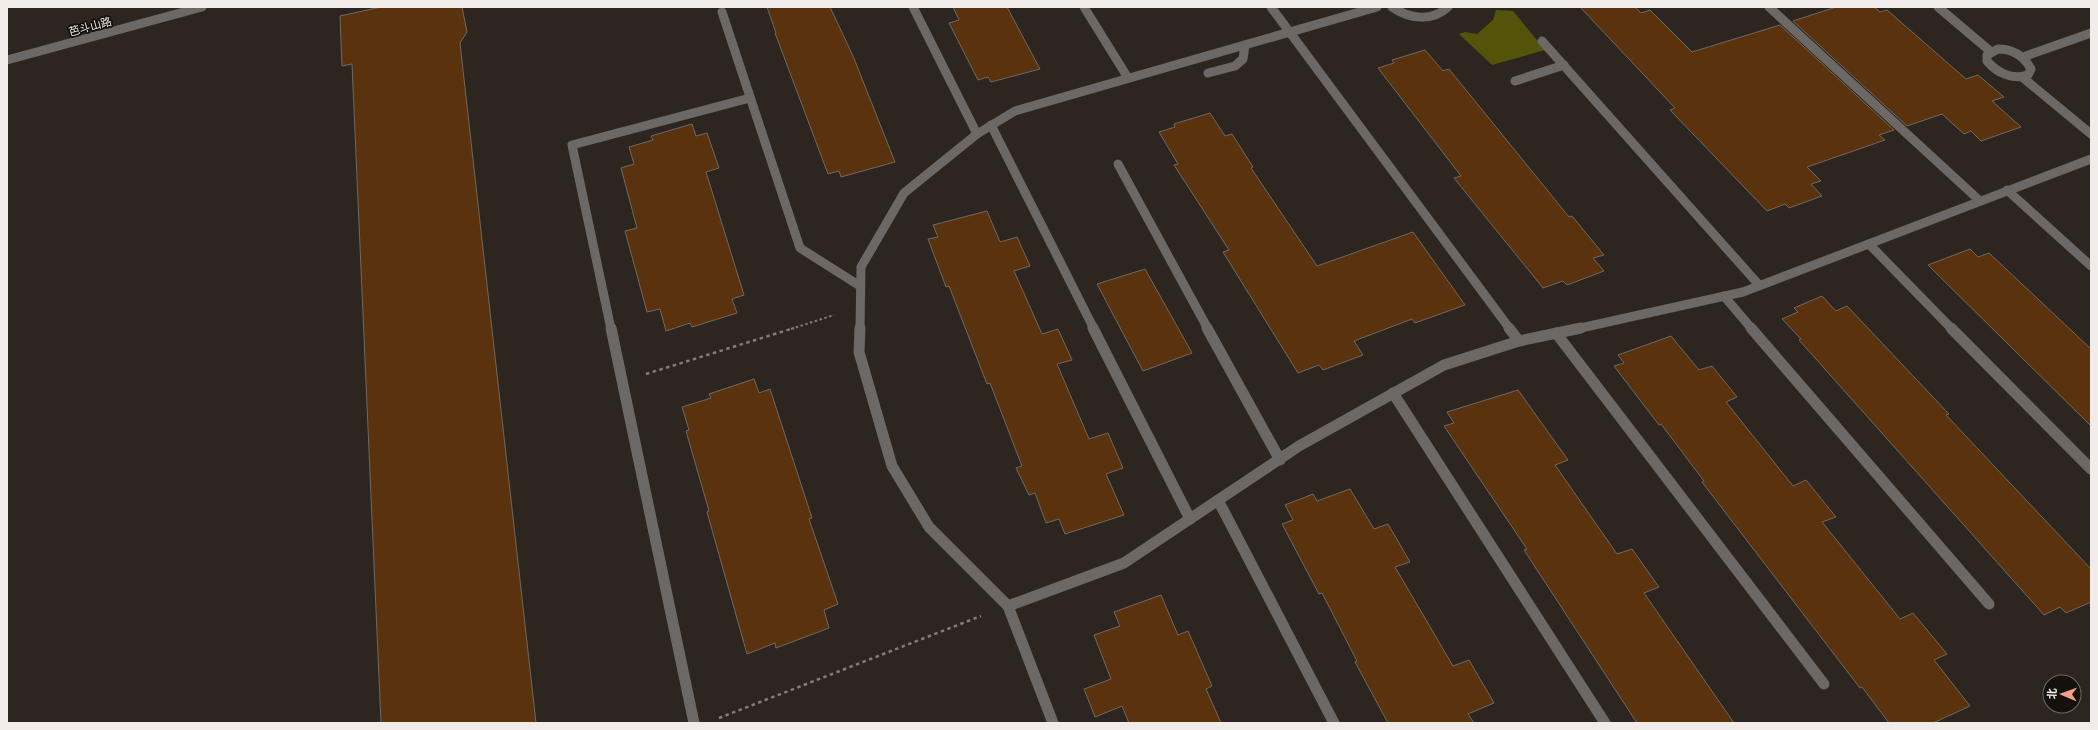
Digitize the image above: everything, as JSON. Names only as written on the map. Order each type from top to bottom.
[{"type":"street","name":"芭斗山路","points":[[7,60],[202,7]]},
{"type":"street","points":[[913,7],[977,134]]},
{"type":"street","points":[[1084,7],[1128,78]]},
{"type":"street","points":[[1271,7],[1519,342]]},
{"type":"street","points":[[1053,723],[1008,606],[929,528],[892,466],[859,352],[861,267],[904,193],[977,134],[1015,110],[1377,7]]},
{"type":"street","points":[[1392,7],[1409,16],[1422,18],[1434,16],[1444,11],[1448,7]]},
{"type":"street","points":[[1770,7],[1980,201]]},
{"type":"street","points":[[1938,7],[1990,51]]},
{"type":"street","points":[[722,12],[800,248],[860,286]]},
{"type":"street","points":[[2023,57],[2091,33]]},
{"type":"street","points":[[1542,40],[1759,285]]},
{"type":"street","points":[[1208,73],[1235,66],[1243,60],[1245,45]]},
{"type":"street","points":[[1997,48],[2006,49],[2023,57],[2029,63],[2031,69],[2028,75],[2022,77],[2002,74],[1993,68],[1986,55],[1990,51],[1997,48]]},
{"type":"street","points":[[1515,81],[1564,65]]},
{"type":"street","points":[[2022,77],[2091,134]]},
{"type":"street","points":[[694,723],[572,145],[750,98]]},
{"type":"street","points":[[992,125],[1190,519]]},
{"type":"street","points":[[1008,606],[1124,563],[1299,446],[1444,365],[1519,342],[1724,296],[1759,285],[2091,158]]},
{"type":"street","points":[[1118,164],[1280,460]]},
{"type":"street","points":[[2007,190],[2091,266]]},
{"type":"street","points":[[1869,244],[2091,469]]},
{"type":"street","points":[[1724,296],[1988,604]]},
{"type":"street","points":[[1556,333],[1824,684]]},
{"type":"street","points":[[1393,393],[1605,723]]},
{"type":"street","points":[[1218,500],[1334,723]]},
{"type":"path","points":[[622,382],[860,307]]},
{"type":"path","points":[[713,720],[1008,606]]},
{"type":"shaded area","points":[[1496,10],[1513,11],[1545,50],[1492,65],[1459,34],[1465,32],[1477,34],[1493,20]]},
{"type":"building","points":[[381,7],[462,7],[467,32],[460,43],[536,723],[381,723],[352,64],[342,66],[340,16]]},
{"type":"building","points":[[767,7],[830,7],[853,56],[895,162],[841,177],[839,171],[828,174],[775,33]]},
{"type":"building","points":[[953,7],[1007,7],[1040,69],[991,82],[988,77],[978,80],[949,23],[959,20]]},
{"type":"building","points":[[1580,7],[1635,7],[1641,13],[1650,10],[1692,52],[1780,25],[1894,130],[1879,135],[1885,140],[1807,167],[1821,181],[1811,184],[1822,196],[1789,208],[1785,204],[1767,211],[1670,110],[1675,108]]},
{"type":"building","points":[[1836,7],[1874,7],[1880,12],[1887,10],[1966,79],[1978,75],[2004,97],[1992,101],[2021,127],[1981,141],[1971,131],[1964,134],[1942,114],[1907,126],[1793,21]]},
{"type":"building","points":[[1425,50],[1443,71],[1449,69],[1569,217],[1572,216],[1604,255],[1593,258],[1604,271],[1567,285],[1563,281],[1543,288],[1454,178],[1461,176],[1378,68],[1394,63],[1392,60]]},
{"type":"building","points":[[1210,113],[1225,136],[1232,134],[1253,167],[1251,168],[1317,266],[1413,232],[1465,305],[1415,323],[1412,319],[1354,341],[1363,355],[1323,370],[1319,365],[1298,373],[1223,252],[1229,250],[1174,165],[1178,164],[1159,132],[1175,127],[1174,124]]},
{"type":"building","points":[[692,124],[696,136],[707,133],[719,168],[706,172],[744,295],[732,299],[737,313],[692,327],[690,323],[666,331],[660,309],[647,312],[625,231],[637,228],[621,168],[634,164],[629,147],[653,140],[651,136]]},
{"type":"building","points":[[987,211],[1000,242],[1017,237],[1030,266],[1014,271],[1042,334],[1058,329],[1072,360],[1057,364],[1089,439],[1108,433],[1123,468],[1106,474],[1124,515],[1065,534],[1059,519],[1046,523],[1035,493],[1029,495],[1016,468],[1022,466],[990,383],[987,384],[949,286],[946,287],[928,239],[938,237],[933,225]]},
{"type":"building","points":[[1970,249],[1978,257],[1989,253],[2091,349],[2091,426],[1928,265]]},
{"type":"building","points":[[1145,269],[1192,353],[1143,371],[1097,284]]},
{"type":"building","points":[[1822,296],[1836,311],[1847,306],[1949,414],[1946,415],[2091,569],[2091,602],[2066,613],[2060,607],[2044,615],[1799,340],[1801,339],[1782,319],[1798,312],[1794,308]]},
{"type":"building","points":[[1671,336],[1699,370],[1712,366],[1737,397],[1726,402],[1793,486],[1806,480],[1836,517],[1822,522],[1900,619],[1913,613],[1947,654],[1934,660],[1970,706],[1933,723],[1889,723],[1862,687],[1860,688],[1702,482],[1704,481],[1661,424],[1659,425],[1614,366],[1624,363],[1618,355]]},
{"type":"building","points":[[754,379],[759,393],[770,389],[812,518],[809,519],[838,604],[824,610],[829,628],[776,648],[775,643],[747,654],[707,512],[709,511],[686,431],[689,430],[682,407],[711,398],[709,394]]},
{"type":"building","points":[[1518,390],[1568,460],[1555,465],[1617,554],[1632,549],[1659,587],[1644,593],[1734,723],[1637,723],[1524,550],[1527,549],[1444,426],[1454,423],[1447,412]]},
{"type":"building","points":[[1350,489],[1374,529],[1388,524],[1410,562],[1395,567],[1453,666],[1469,660],[1494,703],[1468,714],[1474,723],[1388,723],[1355,662],[1357,661],[1322,593],[1319,594],[1282,524],[1293,520],[1285,505],[1313,494],[1317,501]]},
{"type":"building","points":[[1161,595],[1178,635],[1188,631],[1212,686],[1206,689],[1221,723],[1129,723],[1122,706],[1095,717],[1084,689],[1111,679],[1094,635],[1120,626],[1114,612]]}]
